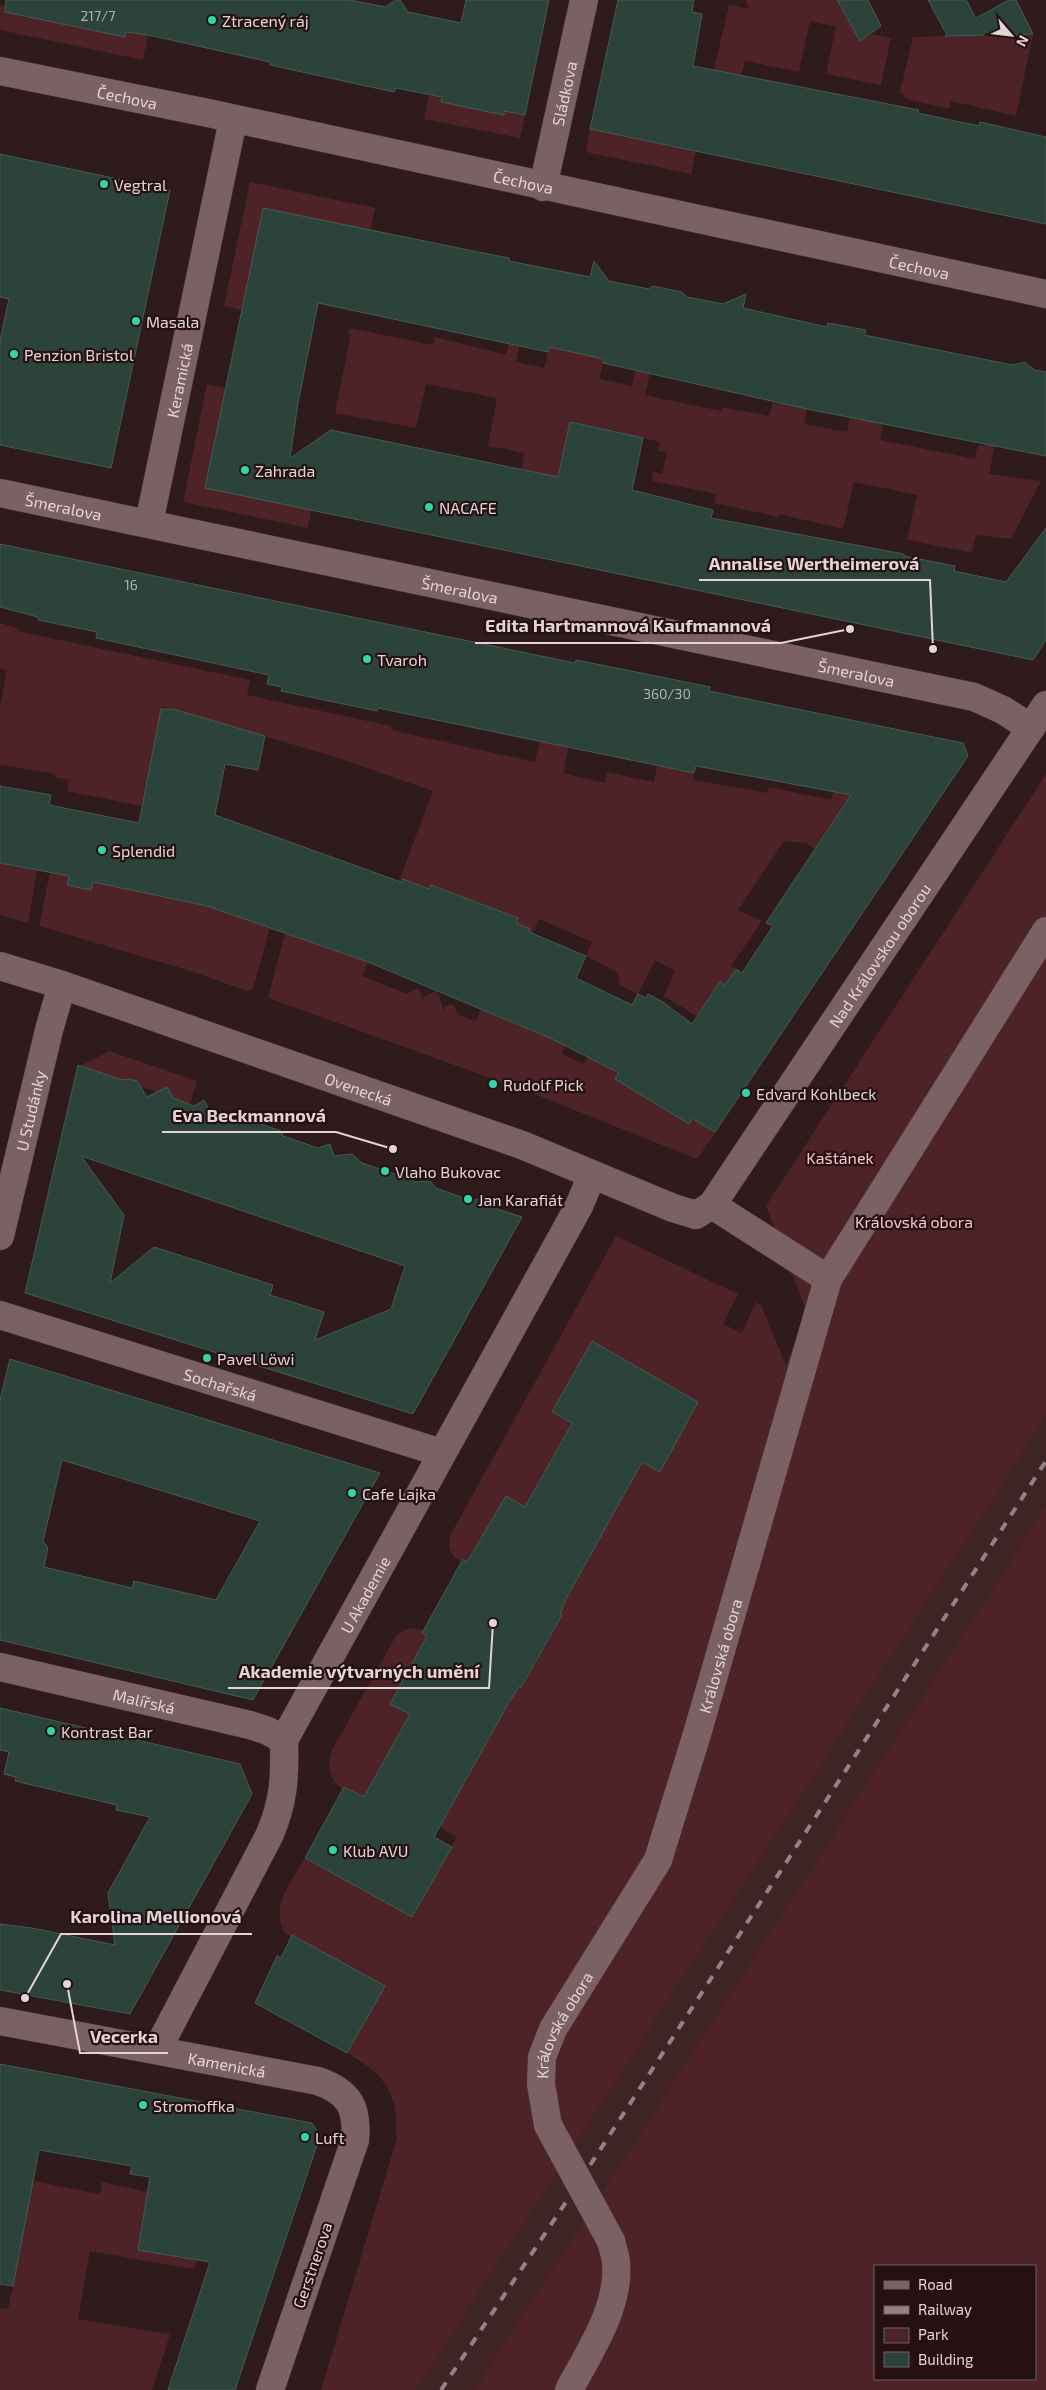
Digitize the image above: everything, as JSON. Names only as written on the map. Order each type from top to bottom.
[{"type":"street","name":"Sládkova","points":[[543,187],[584,0]]},
{"type":"street","name":"Čechova","points":[[0,71],[1046,294]]},
{"type":"street","name":"Keramická","points":[[150,523],[234,120]]},
{"type":"street","name":"Šmeralova","points":[[0,493],[974,697],[1003,710],[1031,728]]},
{"type":"street","name":"Nad Královskou oborou","points":[[712,1205],[1046,705]]},
{"type":"street","name":"Královská obora","points":[[569,2390],[611,2307],[617,2265],[611,2241],[548,2125],[541,2084],[542,2057],[553,2029],[658,1860],[700,1724],[828,1279],[1046,931]]},
{"type":"street","name":"Ovenecká","points":[[0,966],[62,985],[522,1145],[690,1215],[703,1212],[712,1205]]},
{"type":"street","name":"U Studánky","points":[[0,1236],[49,1030],[62,985]]},
{"type":"street","name":"U Akademie","points":[[284,1740],[579,1206],[592,1175]]},
{"type":"street","points":[[712,1205],[828,1279]]},
{"type":"street","name":"Sochařská","points":[[0,1315],[442,1453]]},
{"type":"street","name":"Malířská","points":[[0,1668],[250,1725],[268,1731],[284,1740]]},
{"type":"street","points":[[157,2050],[269,1836],[279,1812],[285,1777],[284,1740]]},
{"type":"street","name":"Kamenická","points":[[0,2021],[318,2081],[334,2086],[343,2094],[355,2112],[354,2140]]},
{"type":"street","name":"Gerstnerova","points":[[270,2390],[354,2140]]},
{"type":"shaded area","points":[[1046,1417],[1046,1506],[474,2390],[416,2390]]},
{"type":"green space","points":[[745,0],[836,0],[860,41],[871,34],[891,38],[881,85],[826,74],[836,27],[810,21],[799,72],[745,61],[741,76],[713,74],[729,5],[750,9]]},
{"type":"green space","points":[[0,5],[5,6],[8,12],[124,37],[126,32],[148,35],[143,60],[0,30]]},
{"type":"green space","points":[[1033,34],[1016,116],[951,101],[949,109],[906,99],[900,92],[913,37]]},
{"type":"green space","points":[[429,95],[442,98],[441,102],[503,115],[504,111],[525,115],[520,138],[424,119]]},
{"type":"green space","points":[[590,129],[696,151],[691,174],[586,152]]},
{"type":"green space","points":[[250,182],[375,208],[370,231],[263,209],[242,310],[224,306]]},
{"type":"green space","points":[[350,328],[433,345],[435,337],[506,355],[510,340],[520,342],[516,362],[544,368],[549,347],[604,359],[599,379],[632,386],[635,370],[650,373],[645,395],[721,411],[722,407],[769,416],[773,402],[780,404],[782,400],[800,404],[799,408],[807,409],[804,424],[847,432],[850,418],[857,420],[858,415],[877,419],[876,423],[883,425],[880,440],[975,459],[978,445],[985,446],[986,442],[995,444],[989,474],[1041,481],[1011,539],[976,535],[972,553],[907,540],[917,495],[854,482],[843,529],[779,514],[779,517],[714,503],[716,494],[652,481],[653,472],[662,474],[667,452],[658,451],[660,442],[643,438],[597,470],[561,461],[558,477],[522,469],[524,453],[488,446],[497,398],[426,384],[416,428],[335,413],[351,334],[348,333]]},
{"type":"green space","points":[[207,384],[226,388],[311,510],[308,528],[183,502]]},
{"type":"green space","points":[[0,623],[17,628],[17,631],[250,680],[247,695],[391,726],[391,730],[535,762],[540,741],[568,748],[563,773],[605,783],[607,772],[654,782],[657,766],[694,773],[693,780],[767,793],[769,787],[831,800],[834,788],[857,786],[815,849],[806,843],[784,841],[738,910],[762,921],[731,966],[736,969],[725,985],[719,982],[707,1000],[717,1007],[707,1023],[664,996],[675,971],[655,960],[638,994],[618,984],[620,981],[617,972],[586,956],[592,942],[539,919],[532,933],[529,932],[530,929],[516,923],[517,918],[432,885],[429,889],[403,879],[399,881],[433,791],[335,757],[162,706],[142,806],[67,791],[69,780],[55,777],[55,774],[0,765],[0,707],[7,670],[0,668]]},
{"type":"green space","name":"Královská obora","points":[[1046,774],[1046,1417],[416,2390],[321,2390],[397,2138],[396,2118],[394,2104],[386,2085],[373,2071],[347,2053],[384,1986],[285,1933],[280,1914],[284,1894],[305,1858],[413,1917],[457,1837],[440,1827],[509,1702],[519,1687],[522,1688],[562,1616],[559,1614],[567,1597],[642,1462],[660,1472],[698,1402],[592,1341],[552,1412],[571,1423],[525,1507],[506,1496],[467,1562],[463,1559],[461,1562],[457,1560],[452,1554],[449,1543],[451,1534],[616,1236],[738,1294],[723,1324],[742,1333],[756,1302],[761,1305],[786,1365],[806,1310],[766,1206]]},
{"type":"green space","points":[[0,863],[37,869],[28,923],[0,915]]},
{"type":"green space","points":[[50,872],[69,876],[67,885],[91,890],[93,882],[207,906],[270,928],[253,989],[247,991],[194,972],[39,926]]},
{"type":"green space","points":[[285,933],[368,962],[362,976],[407,994],[418,988],[422,996],[420,999],[437,990],[444,1011],[445,1007],[453,1004],[458,1015],[476,1021],[481,1008],[565,1045],[562,1054],[583,1064],[588,1057],[619,1074],[616,1079],[689,1124],[693,1119],[716,1132],[697,1159],[527,1091],[268,998]]},
{"type":"green space","points":[[109,1051],[197,1081],[190,1104],[140,1086],[137,1081],[129,1079],[124,1081],[80,1066]]},
{"type":"green space","points":[[1046,1506],[1046,2390],[474,2390]]},
{"type":"green space","points":[[410,1628],[423,1630],[422,1633],[427,1636],[391,1703],[410,1714],[364,1797],[345,1787],[343,1790],[334,1781],[330,1772],[332,1750],[397,1634]]},
{"type":"green space","points":[[33,2181],[100,2194],[102,2182],[147,2192],[138,2249],[174,2256],[215,2204],[194,2269],[90,2251],[78,2319],[170,2334],[152,2390],[0,2390],[0,2308],[8,2309],[21,2249],[0,2243]]},
{"type":"building","points":[[6,0],[350,0],[386,7],[395,0],[400,0],[408,12],[461,23],[466,0],[549,0],[525,115],[504,111],[504,115],[441,102],[442,97],[396,88],[394,92],[270,65],[270,62],[148,35],[126,32],[125,37],[5,12]]},
{"type":"building","points":[[618,0],[694,0],[692,12],[702,14],[693,66],[919,110],[918,113],[979,126],[980,122],[1046,137],[1046,224],[590,129]]},
{"type":"building","points":[[837,0],[868,0],[881,26],[860,41]]},
{"type":"building","points":[[928,0],[966,0],[976,18],[1009,0],[1016,0],[1033,34],[945,36],[947,35]]},
{"type":"building","points":[[0,154],[170,190],[111,468],[0,445],[0,340],[9,299],[0,297]]},
{"type":"building","points":[[263,208],[509,258],[509,261],[590,277],[594,261],[609,281],[649,289],[653,286],[682,292],[687,297],[723,304],[746,294],[743,308],[827,327],[828,323],[866,330],[864,335],[1012,365],[1025,362],[1034,370],[1046,372],[1046,456],[807,409],[603,363],[604,359],[549,347],[548,352],[318,303],[298,403],[290,458],[331,430],[558,477],[570,422],[643,438],[632,490],[713,510],[711,518],[904,554],[904,556],[955,566],[954,571],[1006,582],[1046,528],[1046,640],[1033,660],[205,488]]},
{"type":"building","points":[[0,544],[575,663],[576,660],[710,687],[709,691],[963,743],[968,756],[715,1132],[693,1119],[689,1124],[615,1079],[619,1073],[550,1038],[368,962],[207,906],[93,882],[91,890],[67,885],[69,876],[0,863],[0,786],[51,795],[49,805],[139,823],[161,709],[173,709],[265,736],[258,770],[225,764],[215,815],[401,882],[403,879],[429,889],[431,885],[518,918],[516,923],[530,929],[529,932],[586,956],[576,978],[632,1005],[638,994],[646,998],[648,994],[663,1002],[692,1024],[720,981],[725,985],[736,969],[742,973],[773,926],[766,923],[851,795],[696,766],[694,773],[378,708],[377,711],[281,691],[282,687],[267,684],[269,675],[96,638],[97,632],[38,620],[38,617],[0,607]]},
{"type":"building","points":[[78,1065],[122,1080],[137,1081],[147,1097],[167,1087],[173,1098],[194,1106],[204,1100],[209,1110],[244,1123],[249,1120],[281,1131],[283,1136],[318,1148],[330,1144],[334,1156],[352,1154],[362,1163],[395,1174],[407,1173],[415,1182],[430,1181],[436,1188],[472,1201],[481,1198],[488,1206],[522,1217],[413,1414],[25,1293]],"holes":[[[81,1156],[405,1266],[391,1309],[315,1340],[324,1312],[270,1295],[273,1285],[154,1247],[110,1283],[124,1215]]]},
{"type":"building","points":[[592,1341],[698,1402],[660,1472],[642,1462],[567,1597],[560,1614],[562,1615],[521,1688],[519,1687],[509,1702],[434,1837],[452,1847],[412,1917],[305,1858],[344,1787],[364,1797],[410,1714],[390,1704],[427,1636],[422,1633],[463,1559],[467,1562],[506,1496],[525,1507],[572,1423],[552,1412]]},
{"type":"building","points":[[10,1359],[380,1473],[253,1700],[0,1640],[0,1400]],"holes":[[[62,1460],[260,1521],[216,1600],[134,1581],[132,1588],[44,1567],[48,1548],[43,1541]]]},
{"type":"building","points":[[0,1708],[240,1764],[252,1794],[130,2014],[0,1990],[0,1924],[32,1928],[115,1945],[108,1893],[150,1817],[116,1810],[117,1805],[15,1781],[16,1777],[4,1774],[9,1752],[0,1750]]},
{"type":"building","points":[[292,1935],[385,1986],[347,2053],[255,2003],[277,1956],[281,1958]]},
{"type":"building","points":[[0,2064],[312,2123],[320,2136],[235,2390],[168,2390],[210,2262],[138,2250],[150,2177],[130,2174],[132,2166],[39,2150],[13,2286],[0,2284]]},
{"type":"railway","points":[[441,2390],[576,2187],[1046,1461]]},
{"type":"place","name":"Ztracený ráj","points":[[212,20]]},
{"type":"place","name":"Vegtral","points":[[104,184]]},
{"type":"place","name":"Masala","points":[[136,321]]},
{"type":"place","name":"Penzion Bristol","points":[[14,354]]},
{"type":"place","name":"Zahrada","points":[[245,470]]},
{"type":"place","name":"NACAFE","points":[[429,507]]},
{"type":"place","name":"Edita Hartmannová Kaufmannová","points":[[850,629]]},
{"type":"place","name":"Annalise Wertheimerová","points":[[933,649]]},
{"type":"place","name":"Tvaroh","points":[[367,659]]},
{"type":"place","name":"Splendid","points":[[102,850]]},
{"type":"place","name":"Rudolf Pick","points":[[493,1084]]},
{"type":"place","name":"Edvard Kohlbeck","points":[[746,1093]]},
{"type":"place","name":"Eva Beckmannová","points":[[393,1149]]},
{"type":"place","name":"Vlaho Bukovac","points":[[385,1171]]},
{"type":"place","name":"Jan Karafiát","points":[[468,1199]]},
{"type":"place","name":"Pavel Löwi","points":[[207,1358]]},
{"type":"place","name":"Cafe Lajka","points":[[352,1493]]},
{"type":"place","name":"Akademie výtvarných umění","points":[[493,1623]]},
{"type":"place","name":"Kontrast Bar","points":[[51,1731]]},
{"type":"place","name":"Klub AVU","points":[[333,1850]]},
{"type":"place","name":"Vecerka","points":[[67,1984]]},
{"type":"place","name":"Karolina Mellionová","points":[[25,1998]]},
{"type":"place","name":"Stromoffka","points":[[143,2105]]},
{"type":"place","name":"Luft","points":[[305,2137]]},
{"type":"park label","name":"Kaštánek","points":[[840,1157]]}]
